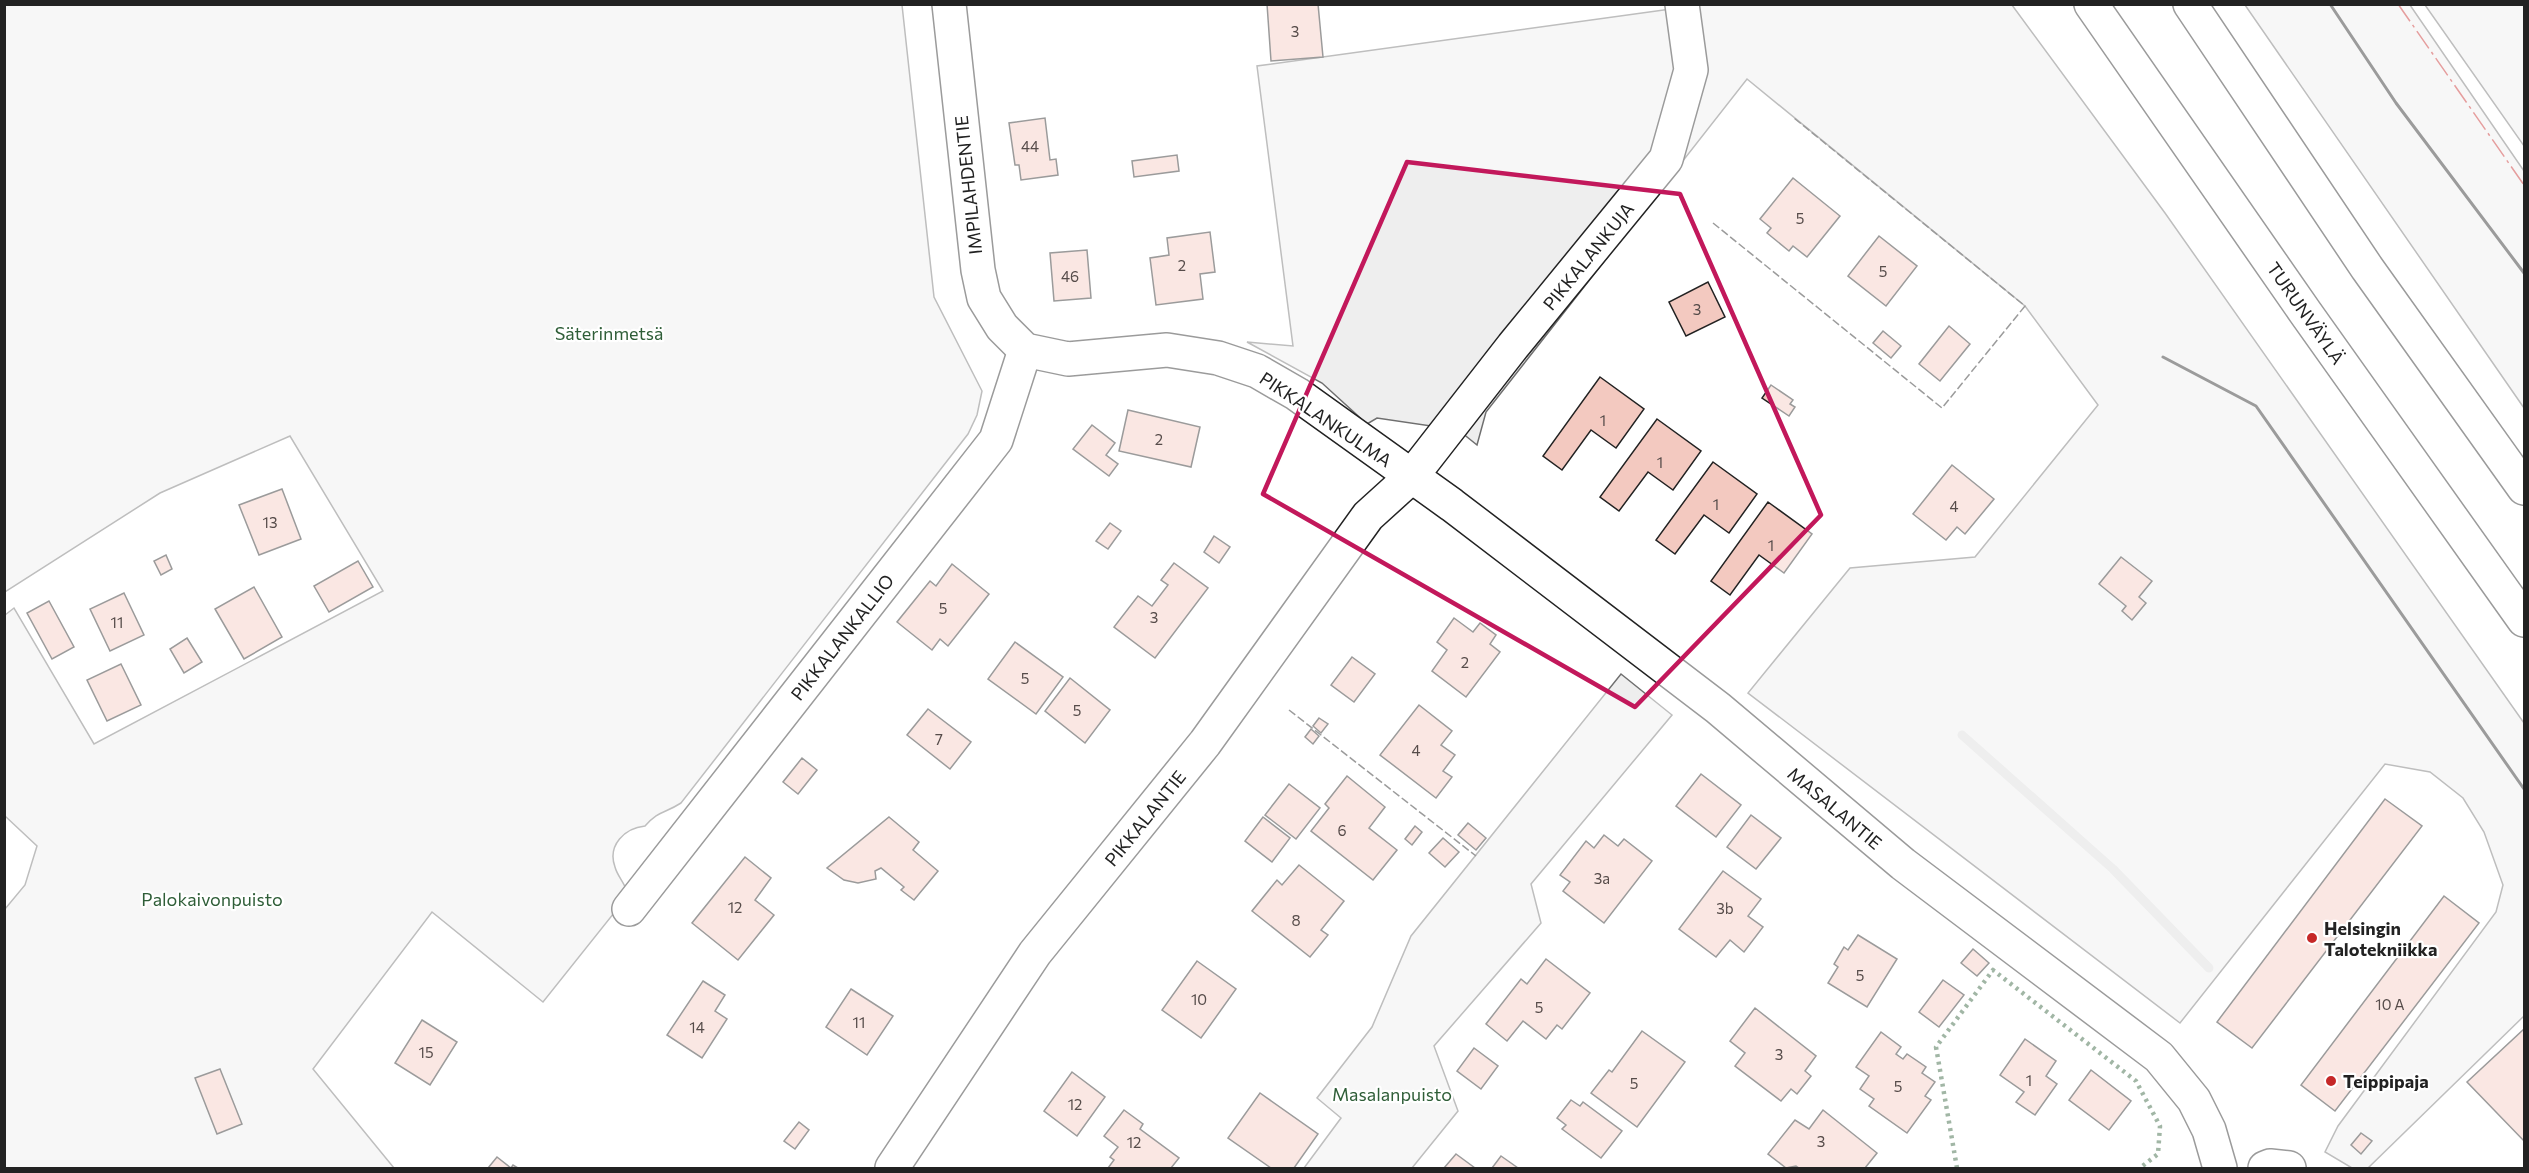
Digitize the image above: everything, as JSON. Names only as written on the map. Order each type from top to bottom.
[{"type":"main road","name":"IMPILAHDENTIE","points":[[949,4],[978,270],[984,298],[1002,327],[1025,350]]},
{"type":"main road","name":"PIKKALANKUJA","points":[[1411,477],[1666,159],[1691,70],[1682,4]]},
{"type":"main road","name":"TURUNVÄYLÄ","points":[[2091,4],[2524,620]]},
{"type":"main road","points":[[2190,4],[2367,268],[2524,488]]},
{"type":"main road","name":"PIKKALANKULMA","points":[[1025,350],[1068,359],[1167,351],[1218,358],[1257,371],[1297,394],[1411,477]]},
{"type":"main road","name":"PIKKALANKALLIO","points":[[629,909],[996,440],[1025,350]]},
{"type":"main road","name":"PIKKALANTIE","points":[[892,1168],[1035,953],[1205,743],[1368,516],[1411,477]]},
{"type":"main road","name":"MASALANTIE","points":[[1411,477],[1452,505],[1709,701],[1903,864],[2160,1057],[2194,1100],[2209,1130],[2220,1168]]},
{"type":"main road","points":[[2265,1168],[2270,1166],[2289,1168]]},
{"type":"highlighted area","points":[[1407,162],[1680,194],[1821,515],[1635,707],[1263,494]]},
{"type":"green space","name":"Säterinmetsä","points":[[5,5],[902,5],[934,297],[982,391],[977,415],[968,434],[681,803],[658,815],[645,826],[631,830],[620,839],[613,859],[626,889],[622,903],[543,1002],[432,912],[313,1069],[394,1168],[5,1168],[5,909],[25,885],[37,846],[5,816],[5,615],[14,608],[94,744],[383,591],[290,436],[160,493],[5,592]]},
{"type":"green space","points":[[1700,5],[2012,5],[2165,213],[2524,723],[2524,1016],[2368,1168],[2352,1168],[2325,1152],[2338,1126],[2496,912],[2503,885],[2484,832],[2463,798],[2430,772],[2385,764],[2180,1023],[1748,693],[1850,568],[1975,557],[2098,405],[2025,306],[1747,79],[1486,412],[1477,445],[1441,416],[1431,426],[1377,418],[1367,424],[1322,383],[1247,342],[1293,346],[1257,66]]},
{"type":"green space","points":[[2245,5],[2410,5],[2524,171],[2524,408]]},
{"type":"green space","points":[[2425,5],[2524,5],[2524,146]]},
{"type":"green space","name":"Masalanpuisto","points":[[1621,674],[1672,715],[1531,884],[1541,923],[1434,1046],[1458,1111],[1412,1168],[1304,1168],[1341,1118],[1317,1098],[1372,1027],[1411,936]]},
{"type":"building","points":[[1267,4],[1318,4],[1323,57],[1271,61]]},
{"type":"building","points":[[1045,118],[1050,160],[1056,159],[1058,175],[1021,180],[1019,165],[1015,165],[1009,123]]},
{"type":"building","points":[[1177,155],[1179,171],[1134,177],[1132,161]]},
{"type":"building","points":[[1793,178],[1840,216],[1807,257],[1793,246],[1789,251],[1767,233],[1771,228],[1760,219]]},
{"type":"building","points":[[1210,232],[1215,272],[1200,274],[1203,299],[1156,305],[1150,258],[1169,255],[1167,238]]},
{"type":"building","points":[[1879,236],[1917,266],[1886,306],[1848,276]]},
{"type":"building","points":[[1087,250],[1091,298],[1054,301],[1050,253]]},
{"type":"building","points":[[1708,282],[1725,317],[1686,336],[1669,302]]},
{"type":"building","points":[[1949,326],[1970,344],[1940,381],[1919,364]]},
{"type":"building","points":[[1883,331],[1901,346],[1891,358],[1873,343]]},
{"type":"building","points":[[1600,377],[1644,409],[1616,448],[1591,430],[1562,470],[1543,456]]},
{"type":"building","points":[[1771,385],[1793,400],[1790,404],[1795,407],[1789,416],[1762,398]]},
{"type":"building","points":[[1128,410],[1200,427],[1191,467],[1119,451]]},
{"type":"building","points":[[1657,419],[1701,451],[1673,490],[1648,472],[1619,511],[1600,497]]},
{"type":"building","points":[[1092,425],[1115,443],[1106,455],[1118,464],[1109,476],[1073,449]]},
{"type":"building","points":[[1713,462],[1757,494],[1729,533],[1704,515],[1675,554],[1656,540]]},
{"type":"building","points":[[1952,465],[1994,499],[1965,534],[1957,527],[1946,540],[1913,514]]},
{"type":"building","points":[[282,489],[301,539],[259,555],[239,505]]},
{"type":"building","points":[[1768,502],[1812,534],[1784,573],[1759,555],[1730,595],[1711,581]]},
{"type":"building","points":[[1110,523],[1121,531],[1108,549],[1096,541]]},
{"type":"building","points":[[1214,536],[1230,547],[1219,563],[1204,552]]},
{"type":"building","points":[[166,555],[172,569],[161,575],[154,561]]},
{"type":"building","points":[[2121,557],[2152,581],[2139,597],[2146,603],[2132,620],[2122,611],[2126,606],[2099,584]]},
{"type":"building","points":[[358,561],[373,587],[329,612],[314,586]]},
{"type":"building","points":[[1174,563],[1208,588],[1155,658],[1114,627],[1138,596],[1152,606],[1168,585],[1161,580]]},
{"type":"building","points":[[952,564],[989,594],[948,646],[940,639],[932,650],[897,622],[930,581],[936,586]]},
{"type":"building","points":[[254,587],[282,637],[244,659],[215,609]]},
{"type":"building","points":[[124,593],[144,635],[110,651],[90,609]]},
{"type":"building","points":[[49,601],[74,647],[52,659],[27,613]]},
{"type":"building","points":[[1454,618],[1473,632],[1480,623],[1496,635],[1490,644],[1500,652],[1466,697],[1432,671],[1447,650],[1437,642]]},
{"type":"building","points":[[187,638],[202,662],[184,673],[170,649]]},
{"type":"building","points":[[1015,642],[1063,677],[1036,714],[988,679]]},
{"type":"building","points":[[1352,657],[1375,674],[1354,702],[1331,685]]},
{"type":"building","points":[[121,664],[141,705],[107,721],[87,680]]},
{"type":"building","points":[[1070,678],[1110,710],[1085,743],[1045,711]]},
{"type":"building","points":[[1419,705],[1452,731],[1441,745],[1455,755],[1443,771],[1452,777],[1436,798],[1380,755]]},
{"type":"building","points":[[928,709],[971,742],[950,769],[907,735]]},
{"type":"building","points":[[1319,718],[1328,724],[1321,733],[1313,726]]},
{"type":"building","points":[[1311,729],[1319,736],[1313,744],[1305,737]]},
{"type":"building","points":[[802,758],[817,770],[798,794],[783,782]]},
{"type":"building","points":[[1701,774],[1741,805],[1716,837],[1676,806]]},
{"type":"building","points":[[1347,776],[1385,807],[1369,828],[1397,850],[1373,880],[1311,831],[1329,808],[1325,804]]},
{"type":"building","points":[[1289,784],[1320,808],[1296,839],[1265,815]]},
{"type":"building","points":[[2385,799],[2422,826],[2252,1048],[2217,1022]]},
{"type":"building","points":[[1751,815],[1781,838],[1756,869],[1727,847]]},
{"type":"building","points":[[889,817],[919,842],[913,850],[938,871],[914,900],[901,890],[904,887],[881,868],[875,871],[876,879],[858,883],[844,880],[827,868]]},
{"type":"building","points":[[1263,817],[1290,838],[1272,862],[1245,841]]},
{"type":"building","points":[[1468,823],[1486,838],[1476,850],[1458,835]]},
{"type":"building","points":[[1415,826],[1422,832],[1412,845],[1405,839]]},
{"type":"building","points":[[1604,835],[1618,846],[1624,839],[1652,861],[1604,923],[1563,891],[1570,882],[1560,875],[1586,841],[1594,848]]},
{"type":"building","points":[[1443,838],[1459,852],[1445,867],[1429,853]]},
{"type":"building","points":[[745,857],[771,878],[755,900],[774,915],[738,960],[692,923]]},
{"type":"building","points":[[1299,865],[1344,901],[1321,930],[1328,935],[1310,957],[1252,911],[1277,880],[1282,885]]},
{"type":"building","points":[[1723,871],[1761,899],[1748,916],[1763,927],[1744,952],[1730,940],[1716,957],[1679,929]]},
{"type":"building","points":[[2444,896],[2479,923],[2335,1111],[2301,1085]]},
{"type":"building","points":[[1858,935],[1897,959],[1867,1007],[1828,983],[1838,967],[1834,964],[1844,947],[1848,950]]},
{"type":"building","points":[[1973,949],[1989,963],[1977,976],[1961,963]]},
{"type":"building","points":[[1546,959],[1590,993],[1562,1029],[1557,1025],[1546,1039],[1523,1021],[1507,1041],[1486,1024],[1521,979],[1527,984]]},
{"type":"building","points":[[1197,961],[1236,989],[1201,1038],[1162,1010]]},
{"type":"building","points":[[1943,980],[1964,995],[1939,1027],[1919,1012]]},
{"type":"building","points":[[703,981],[725,995],[715,1011],[727,1019],[702,1058],[667,1035]]},
{"type":"building","points":[[851,989],[893,1016],[867,1055],[826,1027]]},
{"type":"building","points":[[1755,1008],[1816,1056],[1805,1071],[1811,1076],[1797,1094],[1791,1089],[1781,1101],[1735,1066],[1745,1053],[1730,1041]]},
{"type":"building","points":[[422,1020],[457,1042],[430,1085],[395,1063]]},
{"type":"building","points":[[2524,1029],[2524,1141],[2467,1082]]},
{"type":"building","points":[[1642,1031],[1685,1062],[1637,1127],[1591,1093],[1609,1070],[1612,1072]]},
{"type":"building","points":[[1881,1032],[1901,1047],[1896,1054],[1903,1059],[1907,1054],[1926,1067],[1922,1073],[1935,1082],[1925,1096],[1931,1100],[1907,1133],[1869,1106],[1874,1099],[1860,1089],[1869,1076],[1856,1067]]},
{"type":"building","points":[[2025,1039],[2056,1061],[2046,1076],[2057,1084],[2035,1115],[2016,1102],[2024,1092],[2000,1075]]},
{"type":"building","points":[[1474,1048],[1498,1066],[1481,1089],[1457,1071]]},
{"type":"building","points":[[220,1069],[242,1124],[217,1134],[195,1078]]},
{"type":"building","points":[[2091,1070],[2131,1101],[2109,1130],[2069,1100]]},
{"type":"building","points":[[1072,1072],[1105,1097],[1077,1136],[1044,1111]]},
{"type":"building","points":[[1260,1093],[1318,1134],[1294,1168],[1271,1168],[1228,1138]]},
{"type":"building","points":[[1571,1100],[1580,1106],[1583,1102],[1622,1131],[1601,1158],[1562,1129],[1566,1125],[1557,1118]]},
{"type":"building","points":[[1124,1110],[1143,1124],[1140,1129],[1179,1158],[1171,1168],[1108,1168],[1114,1160],[1110,1157],[1118,1147],[1104,1136]]},
{"type":"building","points":[[1823,1110],[1877,1153],[1865,1168],[1799,1168],[1796,1166],[1786,1168],[1768,1154],[1795,1120],[1809,1129]]},
{"type":"building","points":[[799,1122],[809,1130],[795,1149],[784,1141]]},
{"type":"building","points":[[2361,1133],[2372,1141],[2361,1154],[2351,1145]]},
{"type":"building","points":[[1456,1154],[1475,1168],[1444,1168]]},
{"type":"building","points":[[1501,1156],[1518,1168],[1492,1168]]},
{"type":"building","points":[[497,1157],[511,1168],[488,1168]]},
{"type":"waterway","points":[[1962,735],[2113,869],[2209,968]]},
{"type":"hedge","points":[[1957,1168],[1936,1047],[1993,970],[2136,1081],[2160,1126],[2158,1154],[2140,1168]]},
{"type":"fence","points":[[1713,223],[1942,408],[2025,306],[1794,118]]},
{"type":"fence","points":[[1289,710],[1476,856]]},
{"type":"wall","points":[[2330,4],[2396,103],[2524,273]]},
{"type":"wall","points":[[2163,357],[2256,406],[2524,789]]},
{"type":"power","points":[[2398,4],[2524,185]]},
{"type":"place","name":"Helsingin Talotekniikka","points":[[2312,938]]},
{"type":"place","name":"Teippipaja","points":[[2331,1081]]},
{"type":"park label","name":"Palokaivonpuisto","points":[[212,899]]}]
